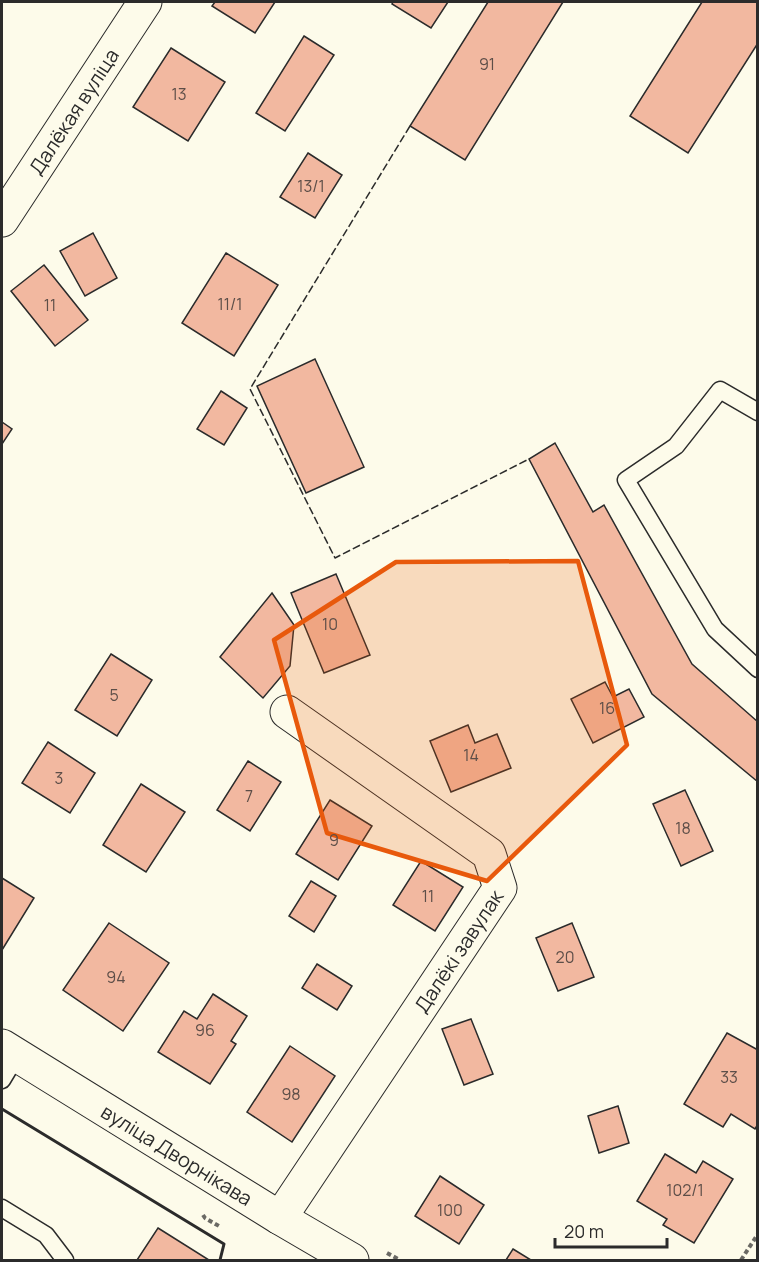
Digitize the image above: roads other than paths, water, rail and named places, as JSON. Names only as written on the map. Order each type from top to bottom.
[{"type":"street","name":"Далёкая вуліца","points":[[2,220],[145,2]]},
{"type":"street","name":"Далёкі завулак","points":[[280,1218],[500,888],[489,854],[287,712]]},
{"type":"street","name":"вуліца Дворнікава","points":[[7,1060],[352,1260]]},
{"type":"lane","points":[[758,412],[720,390],[676,446],[626,480],[715,629],[758,669]]},
{"type":"lane","points":[[2,1208],[45,1235],[66,1260]]}]
